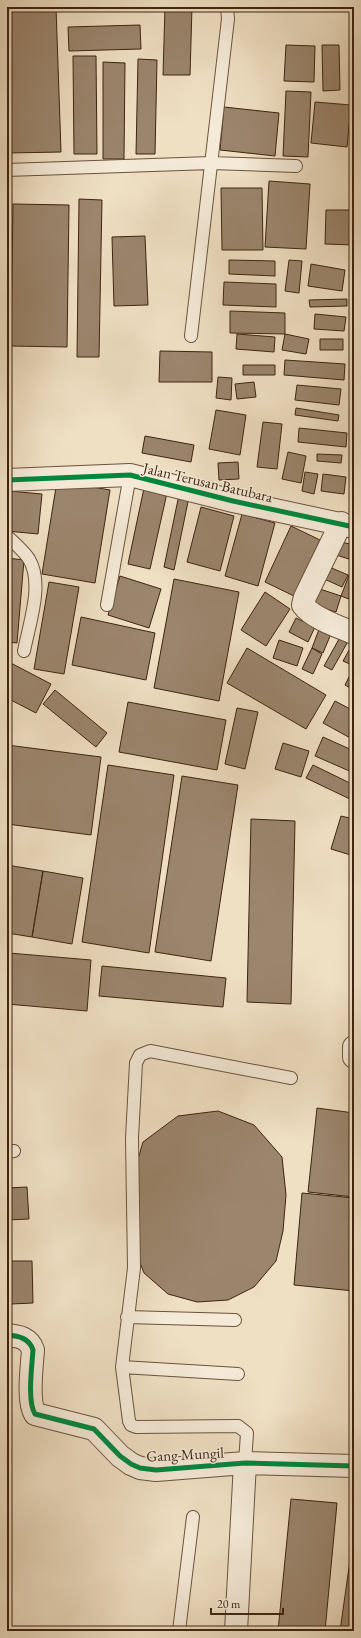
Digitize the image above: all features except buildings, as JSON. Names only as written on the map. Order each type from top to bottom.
[{"type":"street","name":"Jalan Terusan Batubara","points":[[7,480],[130,475],[233,501],[347,525]]},
{"type":"street","points":[[347,525],[305,597],[303,605],[307,611],[336,626],[354,633]]},
{"type":"street","points":[[354,1048],[354,1057]]},
{"type":"street","name":"Gang Mungil","points":[[7,1335],[26,1340],[33,1350],[32,1408],[35,1414],[94,1429],[120,1456],[131,1464],[140,1468],[156,1470],[245,1463],[354,1466]]},
{"type":"street","points":[[236,1631],[245,1463]]},
{"type":"lane","points":[[191,336],[228,19],[227,7]]},
{"type":"lane","points":[[7,170],[211,163],[296,166]]},
{"type":"lane","points":[[107,605],[130,475]]},
{"type":"lane","points":[[7,536],[29,560],[33,568],[36,587],[24,651]]},
{"type":"lane","points":[[245,1463],[247,1433],[238,1426],[136,1427],[131,1425],[128,1418],[122,1368],[134,1268],[132,1138],[136,1063],[140,1056],[150,1051],[291,1078]]},
{"type":"lane","points":[[127,1318],[235,1320]]},
{"type":"lane","points":[[122,1368],[238,1374]]},
{"type":"lane","points":[[179,1631],[193,1517]]},
{"type":"cycle path","points":[[7,480],[130,475],[233,501],[354,527]]},
{"type":"cycle path","points":[[7,1335],[23,1338],[29,1343],[33,1350],[31,1401],[35,1414],[94,1429],[120,1456],[131,1464],[140,1468],[156,1470],[245,1463],[354,1466]]}]
